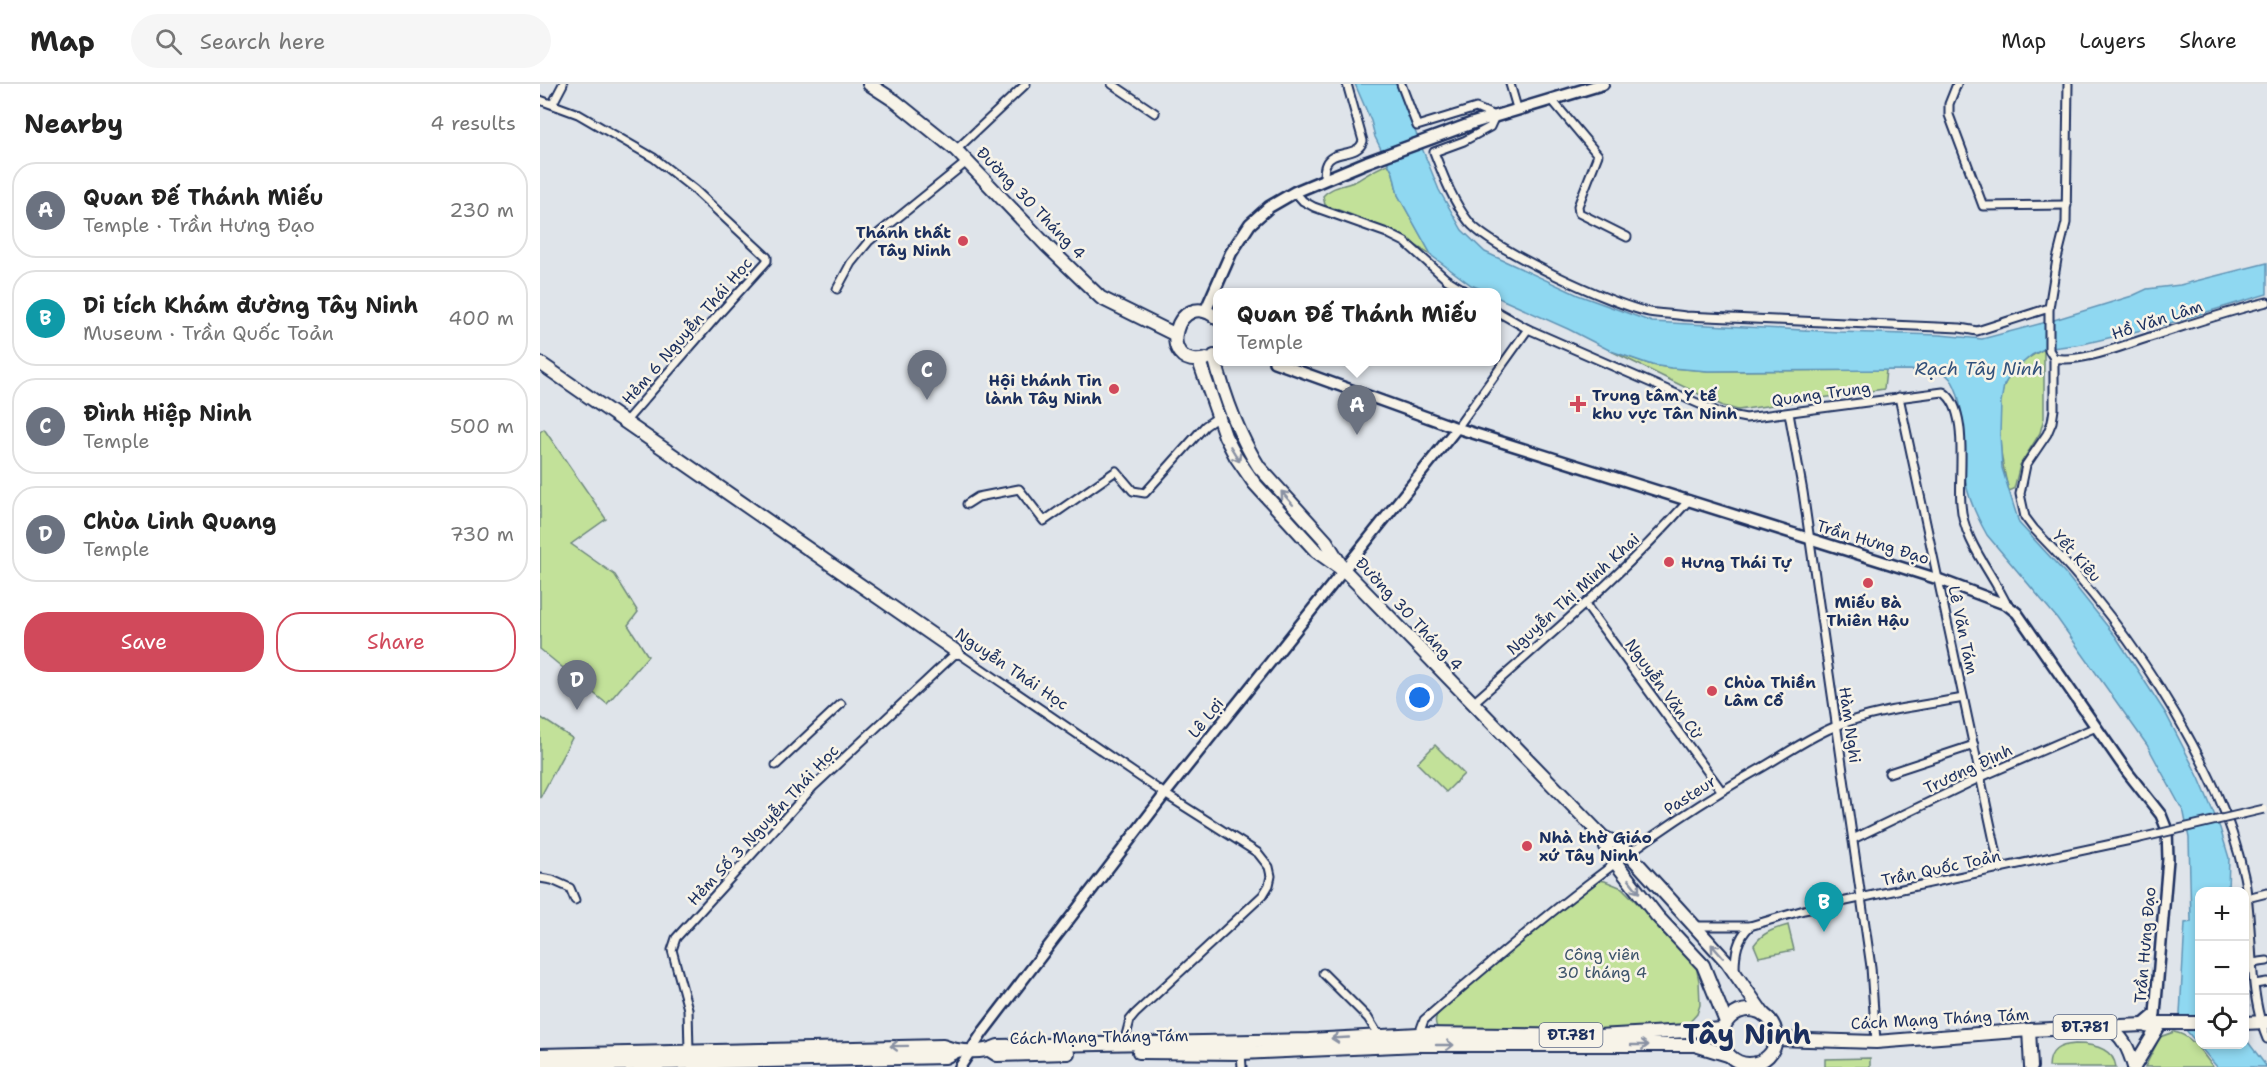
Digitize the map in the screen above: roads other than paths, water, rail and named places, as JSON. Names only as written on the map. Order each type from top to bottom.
[{"type":"main road","name":"Đường 30 Tháng 4","points":[[869,84],[895,101],[968,161],[1047,246],[1101,298],[1174,334]]},
{"type":"main road","points":[[1215,288],[1230,253],[1250,225],[1269,207],[1295,192],[1367,162],[1473,123],[1602,84]]},
{"type":"main road","points":[[1205,312],[1213,293]]},
{"type":"main road","points":[[1213,316],[1198,311],[1184,316],[1174,334],[1178,349],[1182,354],[1199,361],[1213,355]]},
{"type":"main road","points":[[1199,361],[1217,416],[1236,457],[1269,500],[1316,551],[1344,570]]},
{"type":"main road","name":"Nguyễn Thái Học","points":[[540,363],[957,652]]},
{"type":"main road","name":"Đường 30 Tháng 4","points":[[1219,366],[1231,410],[1241,436],[1259,467],[1326,541],[1344,570],[1603,837],[1619,844],[1628,853],[1735,973],[1764,1015]]},
{"type":"main road","name":"Đường 30 Tháng 4","points":[[1603,837],[1606,850],[1657,916],[1703,965],[1725,1026]]},
{"type":"main road","points":[[1743,1011],[1764,1015],[1773,1026],[1774,1047],[1764,1059],[1742,1065],[1728,1055],[1722,1041],[1725,1026],[1743,1011]]},
{"type":"main road","name":"Cách Mạng Tháng Tám","points":[[1775,1039],[1876,1042],[2029,1030],[2142,1025],[2148,1027],[2157,1026],[2161,1021],[2195,1023]]},
{"type":"main road","name":"Trần Hưng Đạo","points":[[2134,1067],[2161,1021]]},
{"type":"main road","points":[[2249,1023],[2264,1022]]},
{"type":"main road","name":"Cách Mạng Tháng Tám","points":[[957,1051],[989,1050],[997,1055],[1124,1047],[1280,1046],[1419,1039],[1598,1036],[1725,1026]]},
{"type":"main road","points":[[2108,1026],[2124,1040],[2134,1067]]},
{"type":"main road","points":[[2029,1030],[2031,1067]]},
{"type":"main road","name":"Cách Mạng Tháng Tám","points":[[1419,1039],[1695,1046],[1728,1055]]},
{"type":"main road","points":[[540,1055],[689,1058],[943,1046],[957,1051]]},
{"type":"main road","name":"Cách Mạng Tháng Tám","points":[[1124,1047],[1241,1053],[1280,1046]]},
{"type":"main road","points":[[540,1065],[667,1065],[689,1058],[747,1065],[945,1057],[957,1051]]},
{"type":"street","points":[[540,100],[553,103],[563,84]]},
{"type":"street","points":[[956,150],[1026,84]]},
{"type":"street","points":[[1112,84],[1155,113]]},
{"type":"street","points":[[1324,179],[1326,164],[1330,159],[1356,151],[1363,141],[1347,84]]},
{"type":"street","points":[[1401,84],[1417,126],[1476,108],[1495,116],[1490,127],[1464,141],[1434,152],[1444,176],[1470,223],[1498,245],[1520,258],[1593,292],[1633,307],[1648,312],[1685,316],[1960,328],[1970,331],[1977,331],[2049,308]]},
{"type":"street","points":[[1510,84],[1517,108]]},
{"type":"street","points":[[1957,84],[1949,104],[1949,115],[1983,206],[2067,205]]},
{"type":"street","points":[[2055,358],[2049,350],[2048,319],[2066,223],[2068,84]]},
{"type":"street","points":[[1552,100],[1598,155],[1578,206],[1579,213],[1627,237]]},
{"type":"street","name":"Hẻm 6 Nguyễn Thái Học","points":[[553,103],[578,114],[654,158],[694,190],[767,257],[767,261],[625,422]]},
{"type":"street","points":[[837,288],[851,263],[868,241],[968,161]]},
{"type":"street","points":[[1295,192],[1303,201],[1314,207],[1387,233],[1405,242],[1446,279],[1461,288]]},
{"type":"street","name":"Hồ Văn Lâm","points":[[2055,358],[2092,354],[2224,312],[2267,302]]},
{"type":"street","name":"Quang Trung","points":[[1501,313],[1528,328],[1720,413],[1746,418],[1943,392],[1952,400],[1957,411],[1960,438],[1960,506],[1968,533],[1976,552],[2007,605]]},
{"type":"street","points":[[1457,428],[1528,328]]},
{"type":"street","name":"Yết Kiêu","points":[[2055,358],[2052,422],[2026,465],[2021,485],[2021,507],[2025,517],[2098,600],[2126,636],[2190,738],[2224,806],[2237,846],[2245,887]]},
{"type":"street","name":"Trần Hưng Đạo","points":[[1285,366],[1457,428],[1938,579],[2007,605],[2028,627],[2096,727],[2161,815],[2167,830],[2168,859],[2161,1021]]},
{"type":"street","name":"Lê Văn Tám","points":[[1899,397],[2000,869]]},
{"type":"street","points":[[967,504],[978,497],[1019,489],[1044,521],[1116,471],[1133,490],[1145,493],[1204,426],[1217,416],[1231,410]]},
{"type":"street","name":"Hàm Nghi","points":[[1789,413],[1871,967],[1876,1042]]},
{"type":"street","name":"Lê Lợi","points":[[962,1066],[983,1032],[1165,794],[1457,428]]},
{"type":"street","name":"Nguyễn Thị Minh Khai","points":[[1472,704],[1585,604],[1660,533],[1689,500]]},
{"type":"street","name":"Nguyễn Văn Cừ","points":[[1585,604],[1721,790]]},
{"type":"street","name":"Nguyễn Thái Học","points":[[957,652],[1165,794],[1258,853],[1269,867],[1271,876],[1263,895],[1135,1014],[1130,1020],[1124,1047]]},
{"type":"street","name":"Hẻm Số 3 Nguyễn Thái Học","points":[[689,1058],[688,1009],[672,950],[676,938],[813,787],[957,652]]},
{"type":"street","name":"Pasteur","points":[[1419,1039],[1424,1020],[1504,950],[1615,862],[1721,790],[1836,726],[1868,716],[1963,698]]},
{"type":"street","points":[[776,765],[841,704]]},
{"type":"street","name":"Trương Định","points":[[1853,839],[1981,777],[2096,727]]},
{"type":"street","points":[[1889,773],[1974,745]]},
{"type":"street","name":"Trần Quốc Toản","points":[[1695,926],[1750,926],[1804,910],[2000,869],[2265,809]]},
{"type":"street","points":[[540,878],[552,880],[570,888],[575,900]]},
{"type":"street","points":[[2249,898],[2267,893]]},
{"type":"street","name":"Yết Kiêu","points":[[2249,920],[2255,984],[2267,1039]]},
{"type":"street","points":[[1735,973],[1737,946],[1743,933],[1750,926]]},
{"type":"street","points":[[2253,963],[2267,961]]},
{"type":"street","points":[[1323,973],[1368,1018],[1379,1041]]},
{"type":"street","points":[[2255,984],[2267,982]]},
{"type":"street","points":[[1241,1053],[1242,1067]]},
{"type":"water","name":"Rạch Tây Ninh","points":[[1355,84],[1396,84],[1439,190],[1462,230],[1485,252],[1578,295],[1652,322],[1940,335],[1982,339],[2054,320],[2132,296],[2147,289],[2180,285],[2267,263],[2267,294],[2167,324],[2083,344],[2044,349],[2032,355],[2012,372],[2004,385],[2001,402],[2002,468],[2019,523],[2065,573],[2116,637],[2166,714],[2199,778],[2220,828],[2229,858],[2228,887],[2195,887],[2195,1041],[2186,1030],[2180,1014],[2185,923],[2191,922],[2189,838],[2184,813],[2147,745],[2057,618],[1987,535],[1977,517],[1966,484],[1960,405],[1950,378],[1941,372],[1930,370],[1708,371],[1652,365],[1611,351],[1501,299],[1501,288],[1479,288],[1471,285],[1432,256],[1398,195],[1393,173],[1375,137],[1371,121]]},
{"type":"water","name":"Rạch Tây Ninh","points":[[2249,1043],[2267,1067],[2217,1067],[2202,1049],[2249,1049]]},
{"type":"place","name":"Thánh thất Tây Ninh","points":[[963,241]]},
{"type":"place","name":"Hội thánh Tin lành Tây Ninh","points":[[1114,389]]},
{"type":"place","name":"Đình Hiệp Ninh","points":[[927,400]]},
{"type":"place","name":"Trung tâm Y tế khu vực Tân Ninh","points":[[1578,404]]},
{"type":"place","name":"Quan Đế Thánh Miếu","points":[[1357,435]]},
{"type":"place","name":"Hưng Thái Tự","points":[[1669,562]]},
{"type":"place","name":"Miếu Bà Thiên Hậu","points":[[1868,583]]},
{"type":"place","name":"Chùa Thiền Lâm Cổ","points":[[1712,691]]},
{"type":"place","name":"Chùa Linh Quang","points":[[577,710]]},
{"type":"place","name":"Nhà thờ Giáo xứ Tây Ninh","points":[[1527,846]]},
{"type":"place","name":"Di tích Khám đường Tây Ninh","points":[[1824,932]]},
{"type":"district","name":"Tây Ninh","points":[[1747,1034]]},
{"type":"park label","name":"Công viên 30 tháng 4","points":[[1602,963]]}]
